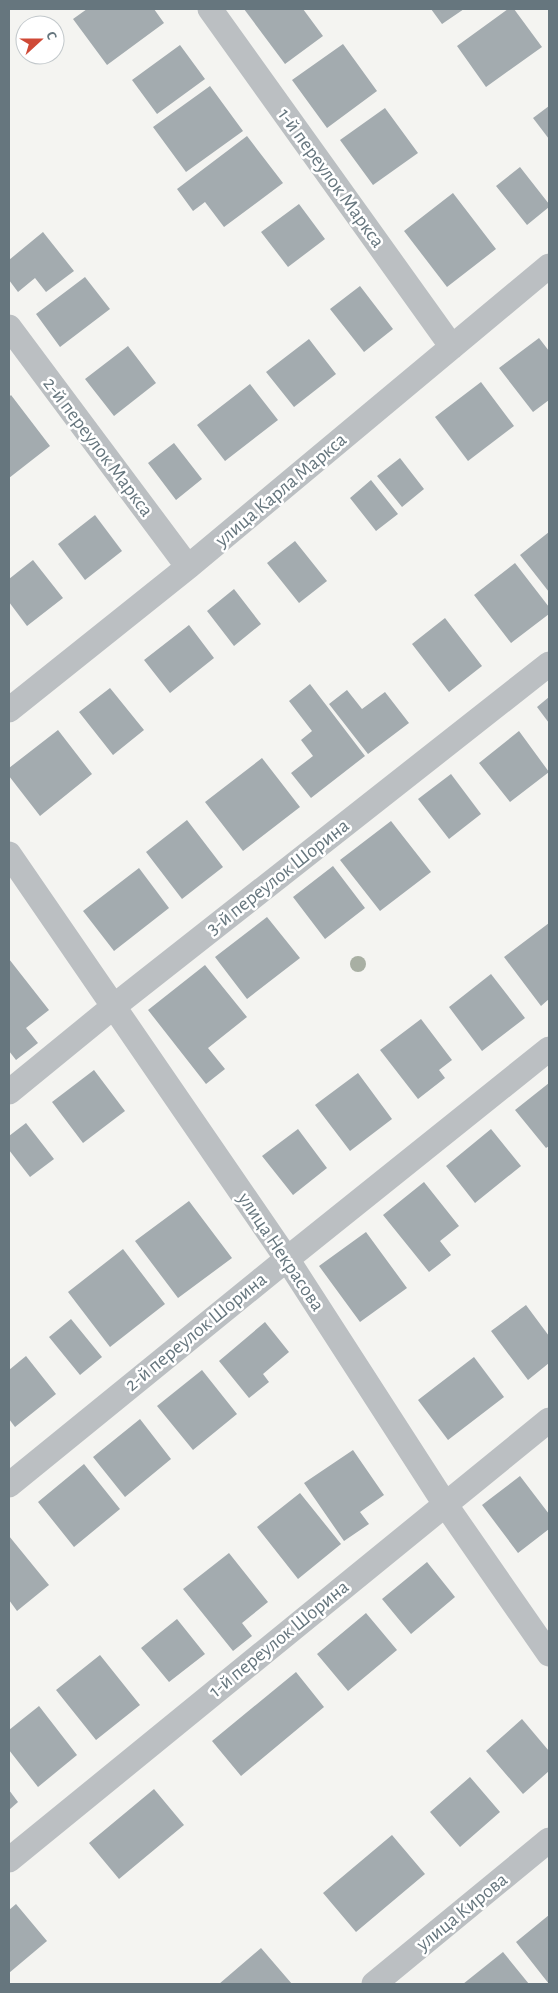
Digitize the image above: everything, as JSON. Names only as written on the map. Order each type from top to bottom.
[{"type":"street","name":"1-й переулок Маркса","points":[[210,9],[452,347]]},
{"type":"street","name":"улица Карла Маркса","points":[[9,710],[188,567],[549,266]]},
{"type":"street","name":"2-й переулок Маркса","points":[[9,327],[188,567]]},
{"type":"street","name":"3-й переулок Шорина","points":[[9,1092],[113,1007],[549,664]]},
{"type":"street","name":"улица Некрасова","points":[[9,854],[287,1258],[445,1504],[549,1654]]},
{"type":"street","name":"2-й переулок Шорина","points":[[9,1486],[287,1258],[549,1050]]},
{"type":"street","name":"1-й переулок Шорина","points":[[9,1860],[549,1420]]},
{"type":"street","name":"улица Кирова","points":[[374,1984],[549,1840]]},
{"type":"building","points":[[87,9],[154,9],[164,23],[107,65],[73,19]]},
{"type":"building","points":[[244,9],[303,9],[323,36],[285,64]]},
{"type":"building","points":[[431,9],[464,9],[442,24]]},
{"type":"building","points":[[508,9],[514,9],[542,47],[486,87],[457,46]]},
{"type":"building","points":[[343,44],[377,91],[327,128],[292,80]]},
{"type":"building","points":[[180,45],[205,79],[157,114],[132,80]]},
{"type":"building","points":[[210,86],[243,131],[186,172],[153,127]]},
{"type":"building","points":[[549,106],[549,139],[533,118]]},
{"type":"building","points":[[385,108],[418,153],[373,185],[340,140]]},
{"type":"building","points":[[247,136],[283,183],[224,227],[205,202],[193,211],[177,189]]},
{"type":"building","points":[[520,167],[549,204],[549,207],[527,225],[496,186]]},
{"type":"building","points":[[453,193],[496,249],[447,287],[404,231]]},
{"type":"building","points":[[299,204],[325,239],[288,267],[261,232]]},
{"type":"building","points":[[43,232],[74,271],[46,292],[35,278],[18,292],[9,280],[9,260]]},
{"type":"building","points":[[85,277],[110,309],[60,347],[36,314]]},
{"type":"building","points":[[360,286],[393,329],[364,352],[330,309]]},
{"type":"building","points":[[539,338],[549,351],[549,400],[533,412],[499,368]]},
{"type":"building","points":[[309,339],[336,374],[294,407],[266,372]]},
{"type":"building","points":[[128,346],[156,383],[114,416],[85,379]]},
{"type":"building","points":[[481,382],[514,426],[468,461],[435,417]]},
{"type":"building","points":[[250,384],[278,420],[225,461],[197,425]]},
{"type":"building","points":[[11,395],[50,446],[9,478],[9,397]]},
{"type":"building","points":[[174,443],[202,479],[176,500],[148,463]]},
{"type":"building","points":[[400,458],[424,489],[402,507],[377,476]]},
{"type":"building","points":[[371,480],[398,514],[376,531],[350,498]]},
{"type":"building","points":[[95,515],[122,551],[85,580],[58,544]]},
{"type":"building","points":[[549,532],[549,592],[520,555]]},
{"type":"building","points":[[295,541],[327,581],[299,603],[267,563]]},
{"type":"building","points":[[33,560],[63,598],[27,626],[9,602],[9,579]]},
{"type":"building","points":[[515,563],[549,607],[549,614],[511,643],[474,595]]},
{"type":"building","points":[[234,589],[261,624],[234,646],[207,611]]},
{"type":"building","points":[[445,618],[482,666],[449,692],[412,644]]},
{"type":"building","points":[[189,625],[214,658],[170,693],[144,660]]},
{"type":"building","points":[[310,684],[365,756],[311,798],[291,773],[313,756],[301,740],[312,731],[289,701]]},
{"type":"building","points":[[110,688],[144,730],[113,755],[79,712]]},
{"type":"building","points":[[347,690],[362,709],[385,692],[409,723],[368,754],[329,704]]},
{"type":"building","points":[[549,697],[549,723],[537,707]]},
{"type":"building","points":[[58,730],[92,774],[40,816],[9,776],[9,768]]},
{"type":"building","points":[[519,731],[549,772],[510,802],[479,763]]},
{"type":"building","points":[[262,758],[300,807],[243,851],[205,802]]},
{"type":"building","points":[[451,774],[481,814],[449,839],[418,799]]},
{"type":"building","points":[[187,820],[223,867],[182,899],[146,852]]},
{"type":"building","points":[[391,821],[431,872],[380,911],[340,860]]},
{"type":"building","points":[[333,866],[365,908],[325,939],[293,897]]},
{"type":"building","points":[[139,868],[169,908],[114,951],[83,911]]},
{"type":"building","points":[[267,917],[300,958],[247,999],[215,957]]},
{"type":"building","points":[[549,923],[549,999],[541,1006],[504,957]]},
{"type":"building","points":[[9,959],[49,1010],[26,1028],[38,1043],[16,1060],[9,1051]]},
{"type":"building","points":[[205,965],[247,1017],[208,1048],[225,1069],[206,1084],[148,1010]]},
{"type":"building","points":[[491,974],[525,1018],[482,1051],[449,1007]]},
{"type":"building","points":[[421,1019],[452,1060],[439,1070],[445,1078],[418,1099],[380,1050]]},
{"type":"building","points":[[94,1070],[125,1111],[83,1143],[52,1102]]},
{"type":"building","points":[[358,1073],[392,1119],[350,1151],[315,1105]]},
{"type":"building","points":[[549,1083],[549,1146],[546,1148],[515,1110]]},
{"type":"building","points":[[26,1123],[54,1159],[30,1177],[9,1150],[9,1136]]},
{"type":"building","points":[[298,1129],[327,1168],[293,1195],[262,1156]]},
{"type":"building","points":[[491,1129],[521,1166],[475,1203],[446,1166]]},
{"type":"building","points":[[424,1182],[459,1226],[440,1241],[451,1255],[429,1272],[383,1215]]},
{"type":"building","points":[[189,1201],[232,1258],[178,1298],[135,1241]]},
{"type":"building","points":[[366,1232],[407,1288],[360,1322],[319,1266]]},
{"type":"building","points":[[123,1249],[165,1304],[110,1347],[68,1292]]},
{"type":"building","points":[[526,1305],[549,1336],[549,1363],[528,1380],[491,1331]]},
{"type":"building","points":[[71,1319],[102,1357],[80,1375],[49,1337]]},
{"type":"building","points":[[265,1322],[289,1352],[263,1374],[269,1382],[249,1398],[219,1361]]},
{"type":"building","points":[[26,1356],[56,1394],[15,1427],[9,1419],[9,1370]]},
{"type":"building","points":[[474,1357],[504,1397],[448,1440],[418,1400]]},
{"type":"building","points":[[202,1370],[237,1414],[193,1450],[157,1406]]},
{"type":"building","points":[[140,1419],[171,1459],[125,1497],[93,1457]]},
{"type":"building","points":[[353,1450],[384,1495],[360,1512],[369,1524],[344,1541],[304,1483]]},
{"type":"building","points":[[84,1464],[120,1509],[74,1547],[38,1502]]},
{"type":"building","points":[[520,1476],[549,1514],[549,1529],[518,1553],[482,1505]]},
{"type":"building","points":[[300,1493],[341,1544],[298,1579],[257,1527]]},
{"type":"building","points":[[9,1536],[49,1585],[17,1611],[9,1600]]},
{"type":"building","points":[[229,1553],[268,1602],[242,1623],[252,1636],[233,1651],[183,1589]]},
{"type":"building","points":[[427,1562],[455,1597],[411,1634],[382,1599]]},
{"type":"building","points":[[366,1613],[397,1650],[348,1691],[317,1654]]},
{"type":"building","points":[[177,1619],[205,1654],[169,1682],[141,1648]]},
{"type":"building","points":[[100,1655],[140,1705],[96,1740],[56,1690]]},
{"type":"building","points":[[296,1672],[324,1707],[241,1776],[212,1741]]},
{"type":"building","points":[[39,1706],[77,1755],[38,1787],[9,1750],[9,1730]]},
{"type":"building","points":[[522,1719],[549,1751],[549,1771],[523,1794],[486,1751]]},
{"type":"building","points":[[470,1777],[500,1812],[460,1847],[430,1812]]},
{"type":"building","points":[[154,1789],[184,1825],[119,1879],[89,1843]]},
{"type":"building","points":[[9,1790],[18,1802],[9,1810]]},
{"type":"building","points":[[392,1835],[425,1874],[356,1932],[323,1893]]},
{"type":"building","points":[[16,1904],[47,1941],[9,1973],[9,1910]]},
{"type":"building","points":[[549,1915],[549,1984],[516,1942]]},
{"type":"building","points":[[261,1948],[292,1984],[219,1984]]},
{"type":"building","points":[[503,1952],[529,1984],[463,1984]]}]
